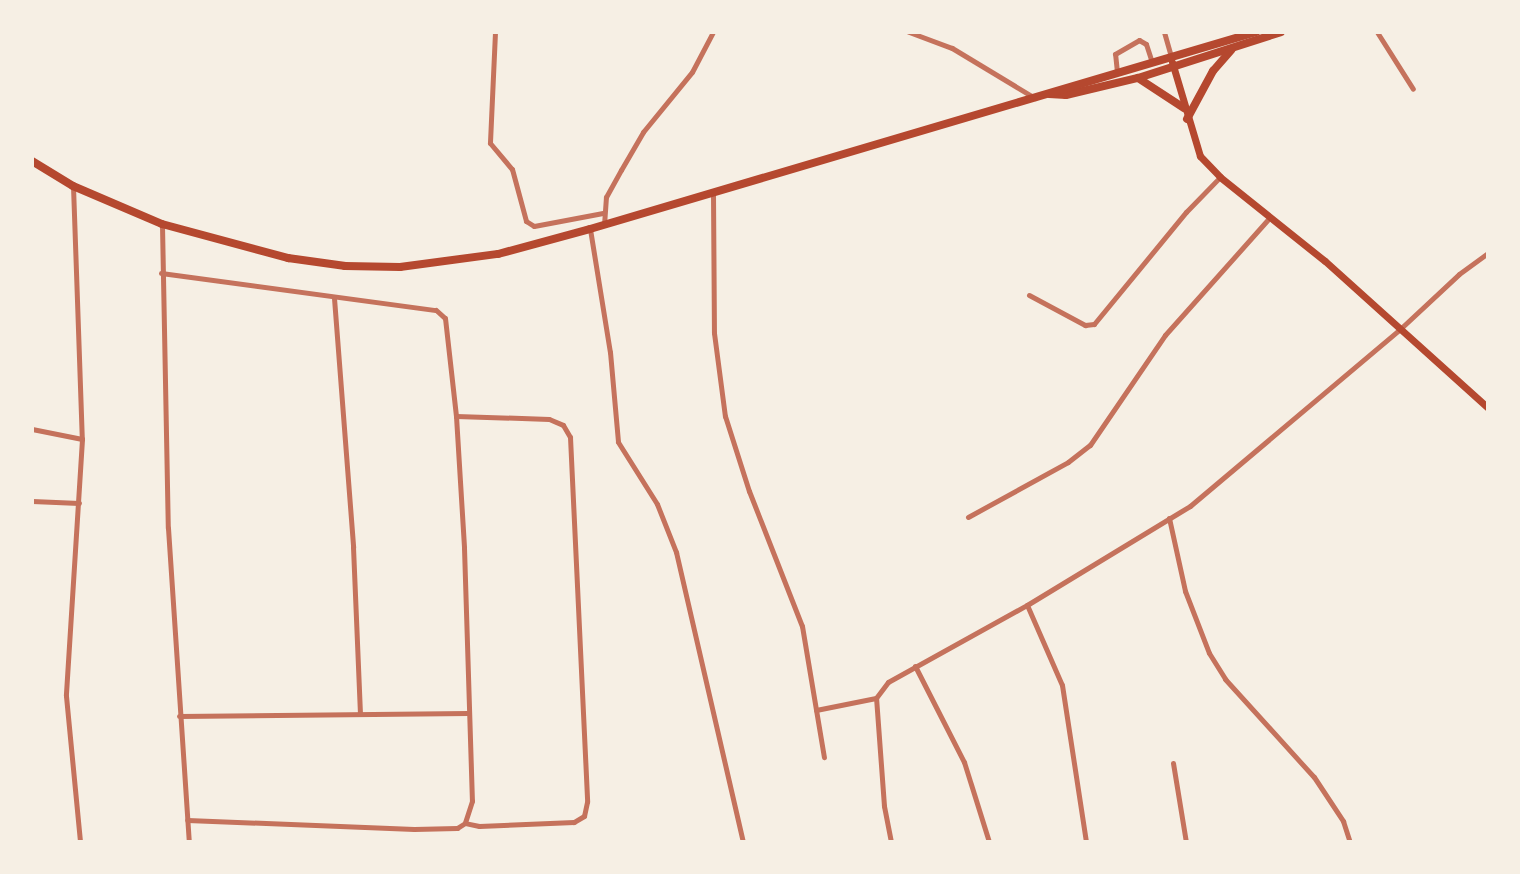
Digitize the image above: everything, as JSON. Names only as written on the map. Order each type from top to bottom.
[{"type":"main road","points":[[1049,94],[1066,95],[1138,78],[1215,43],[1256,32]]},
{"type":"main road","points":[[32,161],[73,186],[162,224],[288,258],[345,266],[400,267],[498,254],[713,194],[843,152],[1036,99],[1117,73],[1231,50],[1281,32]]},
{"type":"main road","points":[[1187,119],[1213,71],[1231,50]]},
{"type":"main road","points":[[1172,62],[1200,156],[1220,177],[1325,261],[1399,330],[1486,403]]},
{"type":"main road","points":[[1138,78],[1184,108]]},
{"type":"street","points":[[495,32],[490,143],[512,169],[526,221],[534,226],[603,213]]},
{"type":"street","points":[[604,225],[606,197],[643,132],[692,72],[713,32]]},
{"type":"street","points":[[909,32],[952,48],[1036,99]]},
{"type":"street","points":[[1164,32],[1172,62]]},
{"type":"street","points":[[1215,32],[1215,43]]},
{"type":"street","points":[[1377,32],[1413,89]]},
{"type":"street","points":[[1117,73],[1115,54],[1139,40],[1146,44],[1152,64]]},
{"type":"street","points":[[1029,295],[1085,325],[1094,324],[1186,212],[1220,177]]},
{"type":"street","points":[[73,186],[82,439],[66,696],[80,842]]},
{"type":"street","points":[[713,194],[713,321],[725,416],[749,491],[802,626],[824,757]]},
{"type":"street","points":[[968,517],[1056,469],[1090,445],[1165,335],[1270,217]]},
{"type":"street","points":[[162,224],[168,528],[189,842]]},
{"type":"street","points":[[590,229],[610,352],[618,442],[657,504],[672,540],[743,842]]},
{"type":"street","points":[[891,842],[884,806],[876,698],[888,682],[1027,605],[1212,488],[1399,330],[1459,274],[1488,253]]},
{"type":"street","points":[[161,273],[436,310],[445,318],[456,416],[464,548],[472,801],[465,823],[457,828],[414,829],[187,820]]},
{"type":"street","points":[[334,297],[353,547],[360,712]]},
{"type":"street","points":[[456,416],[549,419],[563,425],[570,437],[587,802],[584,816],[574,822],[479,826],[465,823]]},
{"type":"street","points":[[32,429],[82,439]]},
{"type":"street","points":[[32,501],[79,503]]},
{"type":"street","points":[[1169,518],[1185,591],[1209,653],[1232,687],[1314,777],[1343,821],[1350,842]]},
{"type":"street","points":[[1027,605],[1062,685],[1086,842]]},
{"type":"street","points":[[915,666],[964,762],[989,842]]},
{"type":"street","points":[[816,710],[876,698]]},
{"type":"street","points":[[179,716],[468,713]]},
{"type":"street","points":[[1173,763],[1186,842]]}]
